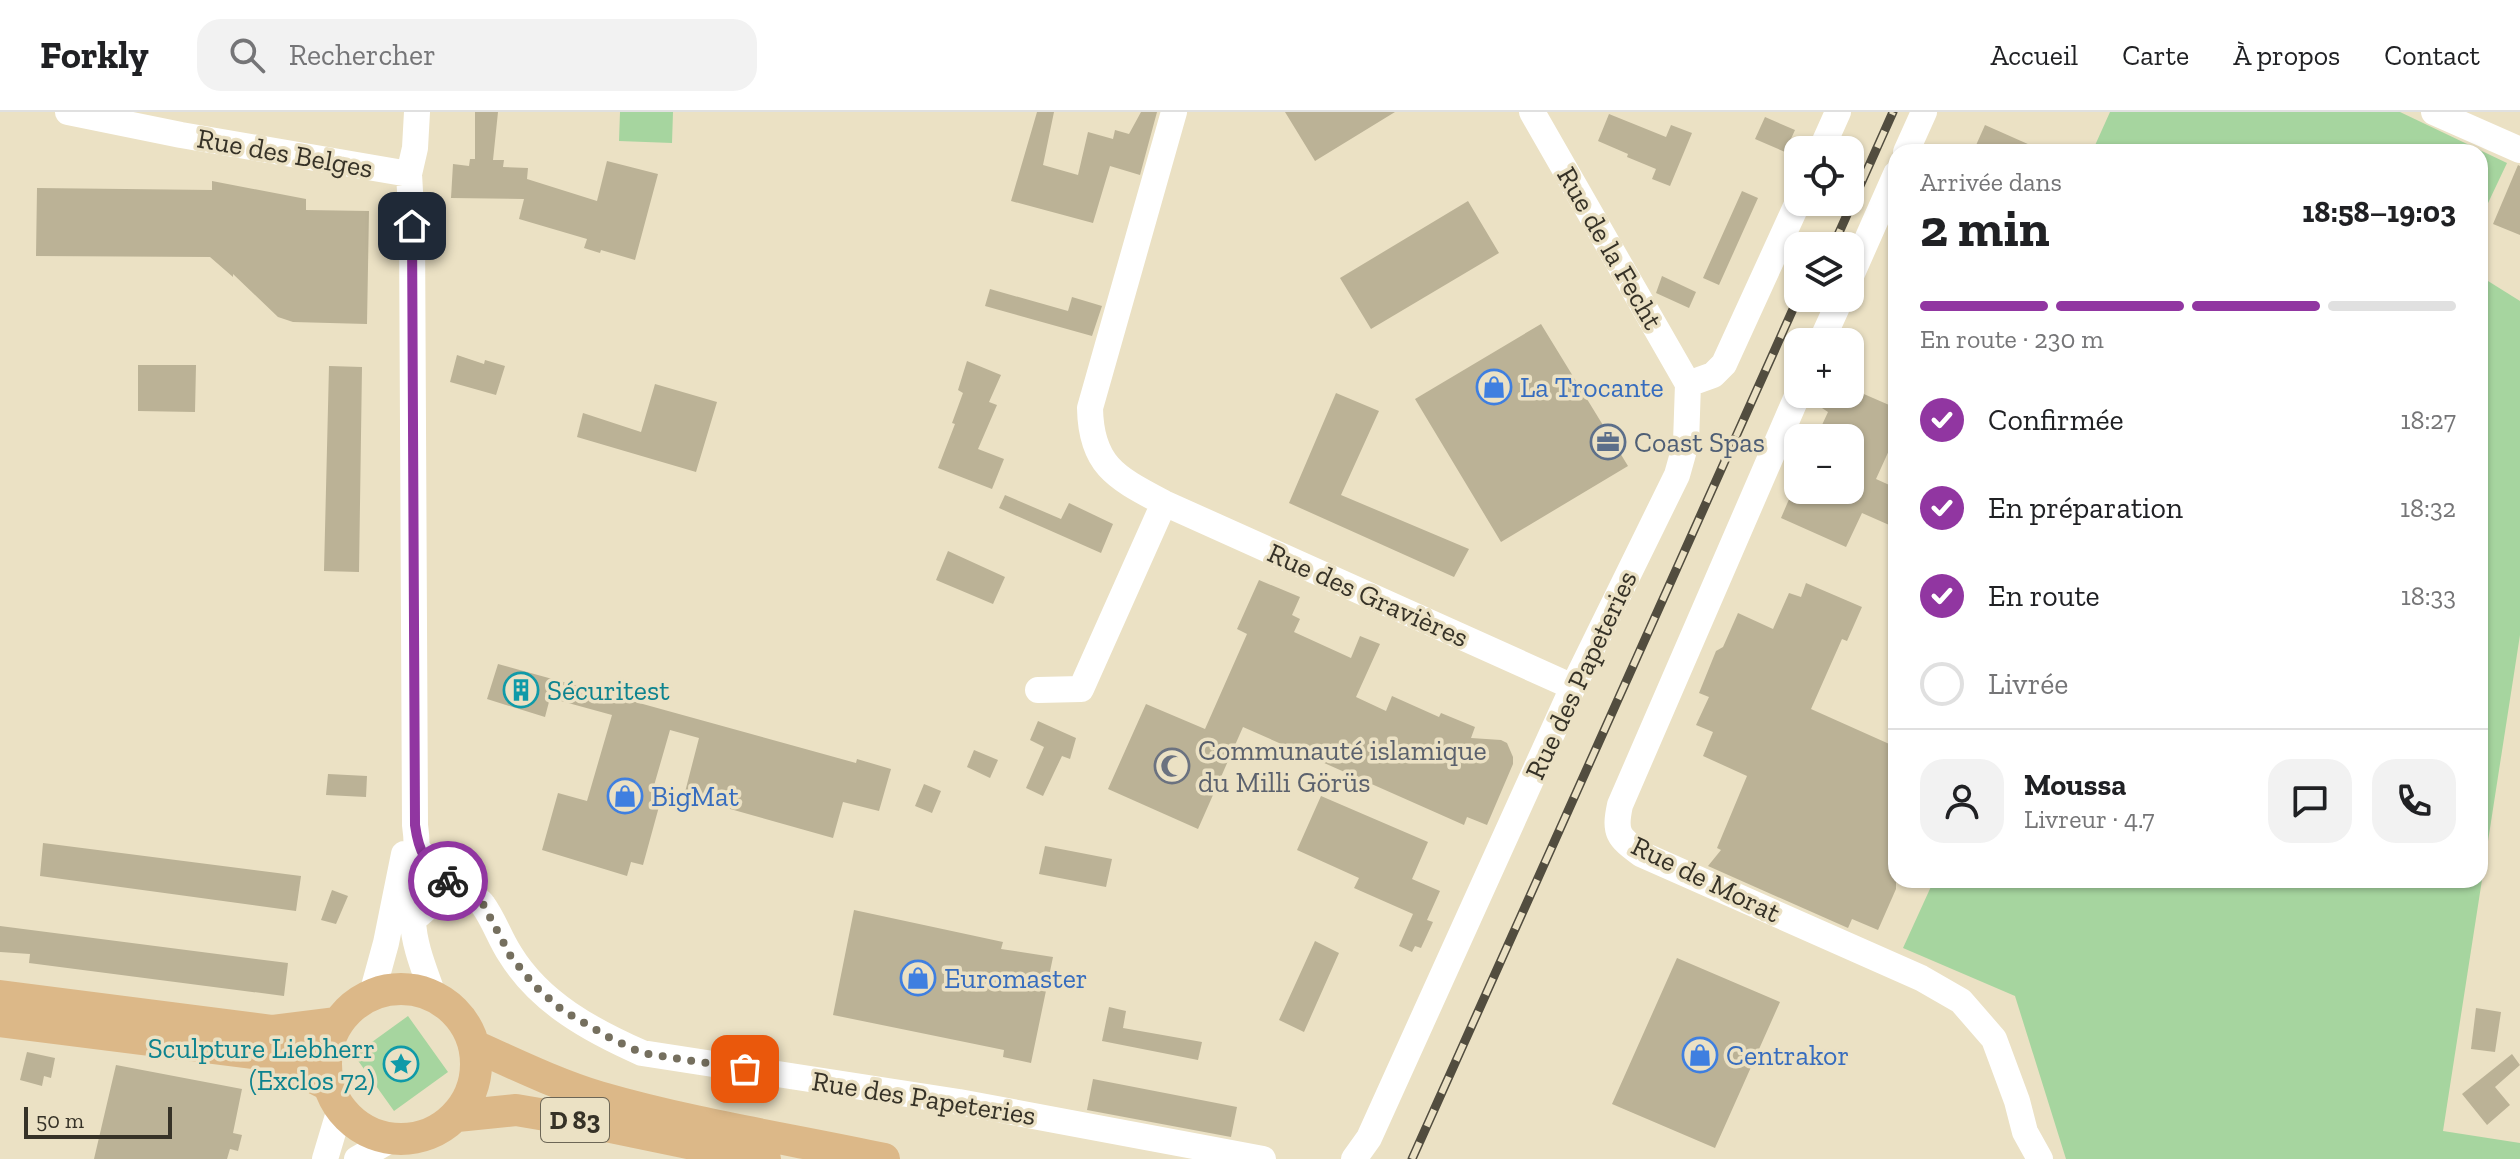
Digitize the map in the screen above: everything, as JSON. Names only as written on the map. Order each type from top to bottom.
[{"type":"main road","points":[[0,1021],[269,1055],[334,1097],[354,1124],[372,1134],[392,1139],[427,1134],[457,1116],[470,1095],[477,1071],[475,1046],[466,1025],[452,1008],[433,995],[402,989],[372,994],[352,1006],[337,1023],[328,1042],[325,1064],[334,1097]]},
{"type":"main road","points":[[0,996],[273,1031],[337,1023]]},
{"type":"main road","name":"D 83","points":[[475,1046],[526,1070],[597,1096],[884,1159]]},
{"type":"main road","name":"D 83","points":[[457,1116],[516,1110],[765,1159]]},
{"type":"street","name":"Rue des Belges","points":[[68,112],[181,135],[409,174]]},
{"type":"street","points":[[417,112],[415,148],[409,174],[416,837],[413,920],[416,944],[433,995]]},
{"type":"street","name":"Rue des Gravières","points":[[1174,112],[1090,408],[1090,433],[1103,461],[1126,482],[1164,503],[1573,687]]},
{"type":"street","name":"Rue de la Fecht","points":[[1532,112],[1688,384]]},
{"type":"street","points":[[1827,136],[1838,112]]},
{"type":"street","points":[[1910,144],[1924,112]]},
{"type":"street","points":[[2434,112],[2520,150]]},
{"type":"street","points":[[1864,246],[1888,192]]},
{"type":"street","points":[[1688,384],[1713,375],[1724,364],[1792,216]]},
{"type":"street","name":"Rue des Papeteries","points":[[1354,1159],[1369,1138],[1573,687],[1677,475],[1686,443],[1688,384]]},
{"type":"street","name":"Rue de Morat","points":[[1792,408],[1620,805],[1616,823],[1618,834],[1641,854],[1921,978],[1961,1001],[1994,1039],[2025,1132],[2040,1159]]},
{"type":"street","points":[[1038,690],[1081,689],[1164,503]]},
{"type":"street","points":[[372,994],[406,846],[416,837]]},
{"type":"street","name":"Rue des Papeteries","points":[[416,837],[429,864],[460,891],[482,902],[511,957],[535,986],[562,1010],[642,1053],[959,1102],[1263,1159]]},
{"type":"street","points":[[413,920],[428,907],[460,891]]},
{"type":"street","points":[[325,1159],[334,1097]]},
{"type":"street","name":"Rue de Morat","points":[[2022,1159],[2025,1132]]},
{"type":"street","points":[[357,1159],[392,1139]]},
{"type":"green space","points":[[620,112],[673,112],[672,143],[619,141]]},
{"type":"green space","points":[[2110,112],[2400,112],[2467,144],[2096,144]]},
{"type":"green space","points":[[2488,154],[2507,163],[2488,203]]},
{"type":"green space","points":[[2488,281],[2520,301],[2520,635],[2488,841]]},
{"type":"green space","points":[[1930,888],[2481,888],[2443,1131],[2520,1143],[2520,1159],[2066,1159],[2015,996],[1903,948]]},
{"type":"green space","points":[[408,1016],[448,1072],[394,1111],[354,1055]]},
{"type":"building","points":[[475,112],[498,112],[493,160],[504,160],[503,167],[528,168],[527,179],[597,201],[607,161],[658,174],[635,260],[584,248],[587,239],[519,219],[524,199],[451,198],[453,164],[469,166],[470,159],[475,159]]},
{"type":"building","points":[[1037,112],[1054,112],[1043,165],[1078,175],[1088,132],[1113,139],[1115,130],[1129,134],[1141,112],[1157,112],[1140,175],[1110,166],[1093,223],[1011,201]]},
{"type":"building","points":[[1285,112],[1395,112],[1315,161]]},
{"type":"building","points":[[1609,114],[1666,137],[1671,125],[1692,133],[1670,186],[1652,179],[1656,169],[1598,141]]},
{"type":"building","points":[[1765,117],[1795,130],[1792,136],[1784,136],[1784,152],[1755,139]]},
{"type":"building","points":[[1985,125],[2028,144],[1977,144]]},
{"type":"building","points":[[2520,166],[2520,235],[2493,224]]},
{"type":"building","points":[[212,181],[306,199],[306,210],[369,211],[367,324],[293,322],[278,317],[233,274],[233,277],[210,257],[36,256],[37,188],[212,190]]},
{"type":"building","points":[[1742,191],[1758,198],[1719,285],[1703,278]]},
{"type":"building","points":[[1468,201],[1499,253],[1371,329],[1340,278]]},
{"type":"building","points":[[1662,276],[1696,292],[1689,308],[1656,293]]},
{"type":"building","points":[[990,289],[1068,311],[1072,297],[1102,306],[1092,336],[985,306]]},
{"type":"building","points":[[1541,324],[1628,466],[1501,542],[1415,399]]},
{"type":"building","points":[[457,355],[484,364],[485,360],[505,366],[496,395],[450,382]]},
{"type":"building","points":[[967,361],[1001,375],[989,402],[997,405],[978,449],[1004,459],[992,489],[938,468],[955,424],[952,423],[963,393],[958,390]]},
{"type":"building","points":[[138,365],[196,365],[195,412],[138,411]]},
{"type":"building","points":[[329,366],[362,367],[359,572],[324,571]]},
{"type":"building","points":[[655,384],[717,402],[696,472],[577,437],[583,413],[641,432]]},
{"type":"building","points":[[1336,393],[1379,411],[1341,495],[1469,549],[1454,577],[1289,503]]},
{"type":"building","points":[[1864,394],[1888,405],[1888,453],[1876,479],[1888,484],[1888,524],[1862,513],[1846,547],[1781,518],[1787,504],[1864,504],[1864,424],[1822,424],[1828,412],[1822,408],[1864,408]]},
{"type":"building","points":[[1005,495],[1061,519],[1069,503],[1113,524],[1101,553],[999,508]]},
{"type":"building","points":[[948,551],[1005,577],[993,604],[936,580]]},
{"type":"building","points":[[1259,580],[1300,597],[1292,615],[1300,619],[1294,632],[1351,658],[1360,636],[1380,644],[1356,697],[1386,711],[1392,696],[1439,717],[1441,713],[1475,727],[1471,738],[1507,743],[1513,764],[1487,825],[1467,817],[1464,825],[1243,727],[1198,829],[1108,789],[1146,704],[1205,729],[1247,634],[1237,629]]},
{"type":"building","points":[[1806,583],[1862,607],[1847,641],[1842,639],[1811,709],[1888,743],[1888,888],[1896,889],[1878,930],[1852,919],[1848,928],[1708,866],[1721,850],[1717,848],[1747,776],[1703,756],[1713,732],[1696,725],[1709,697],[1699,693],[1716,651],[1723,647],[1738,613],[1773,629],[1789,593],[1801,597]]},
{"type":"building","points":[[498,664],[856,763],[857,759],[891,769],[879,811],[843,802],[833,838],[684,796],[699,738],[670,730],[653,789],[663,792],[643,865],[631,862],[627,876],[542,850],[558,793],[587,801],[612,715],[550,698],[545,717],[487,699]]},
{"type":"building","points":[[1038,721],[1076,738],[1070,759],[1062,756],[1043,796],[1026,788],[1044,747],[1030,740]]},
{"type":"building","points":[[974,750],[998,760],[990,778],[967,767]]},
{"type":"building","points":[[328,774],[367,776],[366,797],[326,795]]},
{"type":"building","points":[[924,784],[941,791],[932,813],[915,806]]},
{"type":"building","points":[[1321,796],[1428,842],[1412,879],[1440,891],[1427,920],[1433,922],[1421,948],[1415,946],[1412,952],[1399,946],[1413,914],[1354,888],[1359,878],[1297,850]]},
{"type":"building","points":[[43,843],[301,876],[296,911],[40,876]]},
{"type":"building","points":[[1045,846],[1112,859],[1106,887],[1039,874]]},
{"type":"building","points":[[332,890],[348,896],[336,924],[321,920]]},
{"type":"building","name":"Euromaster","points":[[854,910],[1003,942],[1001,949],[1053,957],[1031,1063],[1003,1057],[1004,1050],[833,1015]]},
{"type":"building","points":[[0,926],[288,963],[284,996],[29,963],[30,954],[0,952]]},
{"type":"building","points":[[1315,941],[1339,953],[1304,1032],[1279,1020]]},
{"type":"building","points":[[1677,958],[1780,1002],[1715,1148],[1612,1104]]},
{"type":"building","points":[[1109,1007],[1126,1011],[1123,1028],[1202,1042],[1198,1060],[1102,1041]]},
{"type":"building","points":[[2476,1008],[2501,1012],[2495,1052],[2471,1049]]},
{"type":"building","points":[[27,1052],[55,1058],[51,1078],[44,1076],[42,1086],[20,1080]]},
{"type":"building","points":[[2512,1054],[2520,1065],[2495,1087],[2510,1105],[2487,1125],[2462,1094]]},
{"type":"building","points":[[116,1065],[242,1089],[233,1133],[242,1135],[238,1151],[230,1149],[227,1159],[94,1159]]},
{"type":"building","points":[[1093,1079],[1237,1107],[1231,1137],[1087,1110]]},
{"type":"railway","points":[[1839,232],[1893,112]]},
{"type":"railway","points":[[1412,1159],[1792,312]]},
{"type":"way so far","points":[[448,881],[482,902],[511,957],[535,986],[562,1010],[642,1053],[745,1069]]},
{"type":"place","name":"La Trocante","points":[[1494,387]]},
{"type":"place","name":"Coast Spas","points":[[1608,442]]},
{"type":"place","name":"Sécuritest","points":[[521,690]]},
{"type":"place","name":"Communauté islamique du Milli Görüs","points":[[1172,766]]},
{"type":"place","name":"BigMat","points":[[625,796]]},
{"type":"place","name":"Euromaster","points":[[918,978]]},
{"type":"place","name":"Centrakor","points":[[1700,1055]]},
{"type":"place","name":"Sculpture Liebherr (Exclos 72)","points":[[401,1064]]},
{"type":"route","points":[[412,226],[415,825],[418,849],[448,881]]}]
